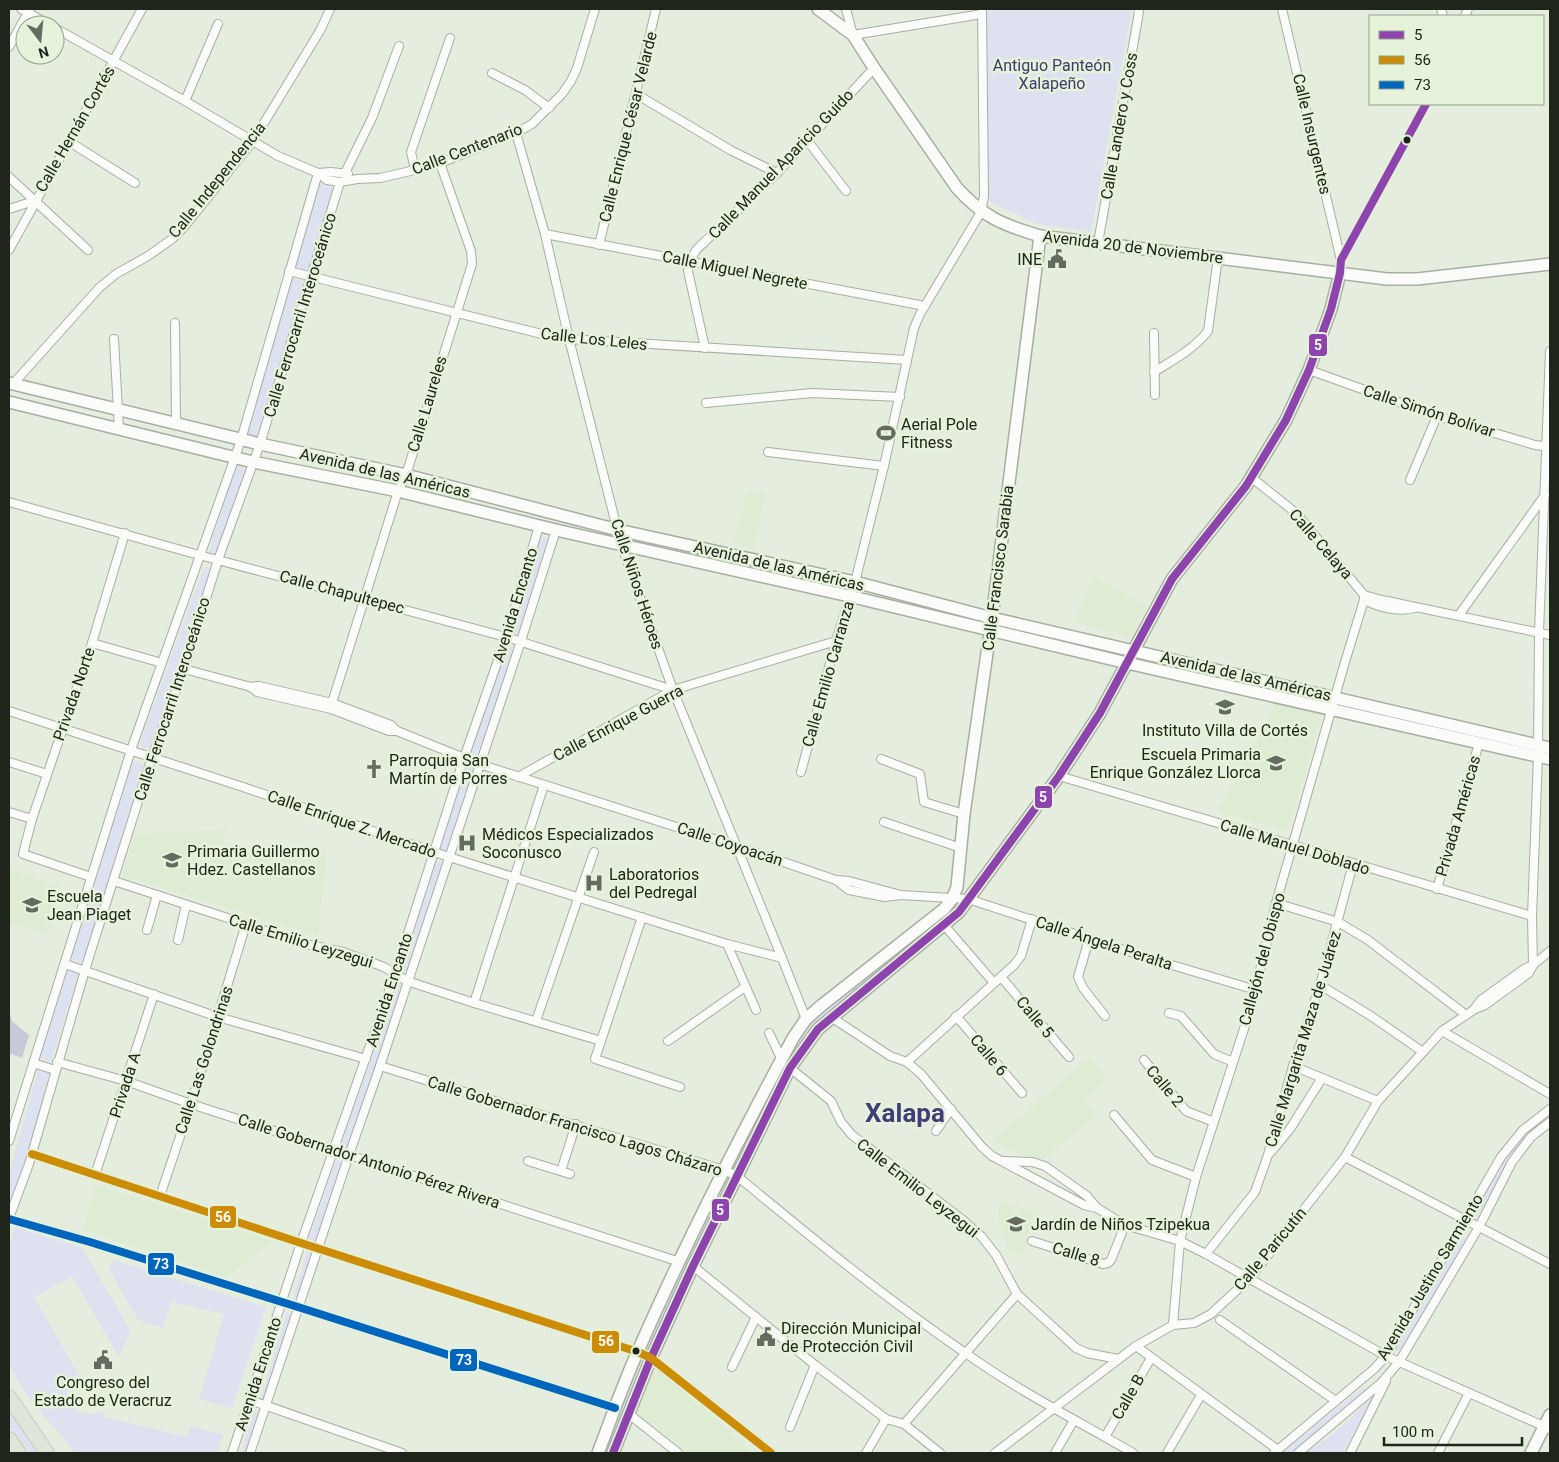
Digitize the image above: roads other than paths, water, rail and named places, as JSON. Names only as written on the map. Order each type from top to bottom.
[{"type":"highway","points":[[9,1397],[47,1453]]},
{"type":"highway","points":[[9,1438],[19,1453]]},
{"type":"main road","name":"Avenida 20 de Noviembre","points":[[818,9],[853,35],[957,188],[981,212],[999,222],[1040,236],[1387,279],[1418,279],[1550,264]]},
{"type":"main road","name":"Calle Francisco Sarabia","points":[[952,899],[957,887],[964,814],[992,618],[1040,236]]},
{"type":"main road","points":[[598,1453],[638,1352],[724,1170],[786,1064],[831,1017],[959,912],[1059,776],[1100,713],[1172,578],[1252,478],[1286,420],[1309,370],[1331,309],[1340,273]]},
{"type":"main road","name":"Avenida de las Américas","points":[[10,385],[241,440],[406,475],[618,530],[855,582],[992,618],[1335,696],[1538,750],[1550,759]]},
{"type":"main road","name":"Avenida de las Américas","points":[[9,402],[234,458],[398,491],[556,530],[849,596],[1127,663],[1479,743],[1538,750],[1550,748]]},
{"type":"main road","points":[[613,1453],[651,1358],[737,1176],[806,1019],[944,909],[952,899]]},
{"type":"main road","points":[[1531,1453],[1547,1428],[1550,1415]]},
{"type":"street","name":"Calle Hernán Cortés","points":[[9,250],[34,201],[142,9]]},
{"type":"street","name":"Calle Independencia","points":[[10,385],[99,288],[116,274],[148,256],[172,239],[184,226],[253,140],[321,29],[330,9]]},
{"type":"street","name":"Calle Centenario","points":[[65,34],[278,156],[318,173],[327,180],[340,182],[380,178],[440,163],[516,133],[532,124],[562,94],[571,81],[577,68],[595,9]]},
{"type":"street","name":"Calle Enrique César Velarde","points":[[599,245],[656,9]]},
{"type":"street","points":[[846,9],[853,35],[982,11],[984,196],[981,212]]},
{"type":"street","name":"Calle Landero y Coss","points":[[1098,243],[1138,18],[1138,9]]},
{"type":"street","name":"Calle Insurgentes","points":[[1282,9],[1341,260]]},
{"type":"street","points":[[9,47],[26,10]]},
{"type":"street","points":[[185,101],[218,24]]},
{"type":"street","points":[[415,170],[411,152],[450,38]]},
{"type":"street","points":[[345,173],[372,118],[399,46]]},
{"type":"street","name":"Calle Manuel Aparicio Guido","points":[[689,262],[697,250],[777,173],[874,68]]},
{"type":"street","points":[[492,73],[524,90],[549,108]]},
{"type":"street","points":[[636,94],[732,151],[777,173]]},
{"type":"street","points":[[1340,273],[1341,260],[1425,105]]},
{"type":"street","name":"Calle Niños Héroes","points":[[516,133],[545,234],[569,339],[621,544],[672,690],[806,1019]]},
{"type":"street","points":[[807,140],[846,191]]},
{"type":"street","points":[[68,141],[135,183]]},
{"type":"street","name":"Calle Laureles","points":[[332,703],[398,491],[406,475],[472,264],[471,251],[440,163]]},
{"type":"street","name":"Calle Centenario","points":[[318,173],[345,173],[357,179]]},
{"type":"street","name":"Calle Ferrocarril Interoceánico","points":[[9,1141],[131,750],[241,440],[318,173]]},
{"type":"street","points":[[9,177],[88,250]]},
{"type":"street","name":"Calle Ferrocarril Interoceánico","points":[[9,1218],[32,1154],[85,970],[152,757],[184,669],[218,560],[260,444],[340,182]]},
{"type":"street","points":[[9,209],[34,201]]},
{"type":"street","name":"Calle Emilio Carranza","points":[[800,772],[849,596],[855,582],[884,466],[914,328],[981,212]]},
{"type":"street","name":"Calle Miguel Negrete","points":[[545,234],[925,306]]},
{"type":"street","points":[[1154,372],[1183,354],[1208,332],[1218,257]]},
{"type":"street","points":[[689,262],[689,280],[704,348]]},
{"type":"street","name":"Calle Los Leles","points":[[289,271],[550,336],[569,339],[907,360]]},
{"type":"street","points":[[175,323],[176,424]]},
{"type":"street","points":[[1154,333],[1155,395]]},
{"type":"street","points":[[114,339],[119,429]]},
{"type":"street","points":[[1533,965],[1532,916],[1538,750],[1539,632],[1549,446],[1550,351]]},
{"type":"street","name":"Calle Simón Bolívar","points":[[1309,370],[1437,416],[1535,445],[1549,446]]},
{"type":"street","points":[[706,403],[812,393],[900,397]]},
{"type":"street","points":[[1410,480],[1437,416]]},
{"type":"street","points":[[768,452],[884,466]]},
{"type":"street","name":"Calle Celaya","points":[[1252,478],[1296,513],[1364,597]]},
{"type":"street","points":[[1459,615],[1545,495]]},
{"type":"street","name":"Calle Chapultepec","points":[[9,502],[506,637],[672,690]]},
{"type":"street","name":"Avenida Encanto","points":[[232,1453],[301,1243],[395,974],[433,851],[506,637],[540,526]]},
{"type":"street","name":"Avenida Encanto","points":[[250,1453],[521,642],[556,530]]},
{"type":"street","name":"Privada Norte","points":[[91,877],[23,854],[32,819],[92,643],[125,533]]},
{"type":"street","points":[[1364,597],[1550,634]]},
{"type":"street","name":"Callejón del Obispo","points":[[1173,1325],[1180,1242],[1196,1177],[1256,990],[1276,904],[1364,597]]},
{"type":"street","name":"Calle Enrique Guerra","points":[[518,777],[672,690],[836,641]]},
{"type":"street","points":[[92,643],[162,662]]},
{"type":"street","name":"Calle Coyoacán","points":[[184,669],[251,687],[259,686],[332,703],[391,725],[397,731]]},
{"type":"street","name":"Calle Coyoacán","points":[[251,687],[257,692],[331,708],[389,731],[397,731],[479,764],[836,880],[849,881],[901,895],[952,899]]},
{"type":"street","name":"Calle Enrique Z. Mercado","points":[[9,712],[131,750],[449,857],[727,944],[782,958]]},
{"type":"street","name":"Privada Américas","points":[[1437,889],[1479,743]]},
{"type":"street","points":[[881,759],[920,774],[924,802],[964,814]]},
{"type":"street","points":[[9,762],[47,774]]},
{"type":"street","name":"Calle Manuel Doblado","points":[[1059,776],[1532,916]]},
{"type":"street","points":[[474,1003],[544,785]]},
{"type":"street","points":[[9,812],[32,819]]},
{"type":"street","points":[[884,822],[961,848]]},
{"type":"street","points":[[536,1021],[594,852]]},
{"type":"street","name":"Calle Margarita Maza de Juárez","points":[[1206,1254],[1255,1192],[1320,985],[1353,864]]},
{"type":"street","name":"Calle Emilio Leyzegui","points":[[114,881],[296,942],[343,952],[384,967],[407,981],[601,1041]]},
{"type":"street","points":[[147,930],[157,895]]},
{"type":"street","name":"Calle Ángela Peralta","points":[[952,899],[968,900],[1032,919],[1155,960],[1256,990]]},
{"type":"street","name":"Calle Margarita Maza de Juárez","points":[[1276,904],[1338,922]]},
{"type":"street","points":[[178,940],[186,905]]},
{"type":"street","points":[[642,917],[594,1059],[680,1088]]},
{"type":"street","points":[[907,1062],[1014,965],[1021,956],[1032,919]]},
{"type":"street","points":[[1338,922],[1368,940],[1466,1015]]},
{"type":"street","name":"Calle Las Golondrinas","points":[[160,1196],[191,1104],[246,924]]},
{"type":"street","points":[[944,925],[994,983]]},
{"type":"street","points":[[1089,939],[1078,977],[1083,988],[1105,1016]]},
{"type":"street","points":[[727,944],[756,1010]]},
{"type":"street","name":"Calle Paricutín","points":[[995,1453],[1136,1346],[1173,1325],[1194,1323],[1211,1314],[1250,1278],[1345,1157],[1378,1101],[1442,1031],[1475,1008],[1485,1005],[1529,973],[1533,965],[1550,951]]},
{"type":"street","points":[[65,964],[218,1017],[366,1059]]},
{"type":"street","name":"Calle 5","points":[[1001,977],[1069,1057]]},
{"type":"street","points":[[1320,985],[1371,1016],[1423,1052]]},
{"type":"street","points":[[668,1042],[745,987]]},
{"type":"street","name":"Privada A","points":[[95,1175],[154,994]]},
{"type":"street","points":[[1169,1014],[1181,1016],[1214,1054],[1233,1062]]},
{"type":"street","name":"Calle 6","points":[[956,1016],[1022,1093]]},
{"type":"street","points":[[831,1017],[890,1056],[907,1062],[921,1074],[982,1147],[1002,1161],[1084,1205],[1097,1208],[1125,1225],[1180,1242],[1206,1254],[1398,1362],[1547,1428]]},
{"type":"street","points":[[1442,1031],[1550,1094]]},
{"type":"street","points":[[769,1034],[786,1064]]},
{"type":"street","name":"Calle 2","points":[[1144,1060],[1186,1110],[1214,1122]]},
{"type":"street","name":"Calle Gobernador Antonio Pérez Rivera","points":[[34,1063],[126,1081],[191,1104],[680,1262]]},
{"type":"street","name":"Calle Emilio Leyzegui","points":[[786,1064],[832,1101],[841,1122],[852,1135],[982,1237],[996,1255],[1017,1294],[1076,1348],[1087,1354],[1118,1358]]},
{"type":"street","name":"Calle Gobernador Francisco Lagos Cházaro","points":[[380,1066],[502,1104],[576,1124],[724,1170],[737,1176],[829,1252],[964,1353],[1055,1409]]},
{"type":"street","points":[[1293,1066],[1378,1101]]},
{"type":"street","name":"Calle Margarita Maza de Juárez","points":[[1268,1155],[1290,1129],[1322,1078]]},
{"type":"street","points":[[936,1131],[951,1109]]},
{"type":"street","name":"Avenida Justino Sarmiento","points":[[1276,1452],[1374,1370],[1386,1356],[1501,1157],[1524,1130],[1550,1109]]},
{"type":"street","points":[[1114,1115],[1152,1160],[1196,1177]]},
{"type":"street","name":"Avenida Justino Sarmiento","points":[[1298,1453],[1381,1384],[1389,1374],[1479,1227],[1512,1162],[1531,1137],[1550,1122]]},
{"type":"street","points":[[561,1171],[576,1124]]},
{"type":"street","points":[[32,1154],[638,1352],[651,1358],[771,1453]]},
{"type":"street","points":[[1345,1157],[1550,1264]]},
{"type":"street","points":[[1002,1161],[1032,1162],[1045,1166],[1087,1196],[1097,1208]]},
{"type":"street","points":[[528,1162],[570,1174]]},
{"type":"street","points":[[9,1218],[298,1306],[615,1408]]},
{"type":"street","name":"Calle 8","points":[[1032,1241],[1103,1264],[1111,1260],[1125,1225]]},
{"type":"street","points":[[693,1266],[815,1365],[886,1419],[904,1424],[940,1453]]},
{"type":"street","points":[[904,1424],[1017,1294]]},
{"type":"street","points":[[732,1367],[756,1317]]},
{"type":"street","points":[[1220,1320],[1336,1401]]},
{"type":"street","points":[[1136,1346],[1276,1452]]},
{"type":"street","name":"Calle B","points":[[1105,1437],[1151,1358]]},
{"type":"street","points":[[790,1427],[815,1365]]},
{"type":"street","points":[[1350,1453],[1389,1374]]},
{"type":"street","points":[[1438,1453],[1469,1392]]},
{"type":"street","points":[[1167,1453],[1201,1395]]},
{"type":"street","points":[[250,1400],[402,1453]]},
{"type":"street","points":[[1055,1409],[1130,1452]]},
{"type":"street","points":[[629,1414],[678,1453]]},
{"type":"street","points":[[866,1453],[886,1419]]},
{"type":"street","points":[[1055,1453],[1074,1420]]},
{"type":"place","name":"INE","points":[[1057,259]]},
{"type":"place","name":"Aerial Pole Fitness","points":[[886,433]]},
{"type":"place","name":"Instituto Villa de Cortés","points":[[1225,707]]},
{"type":"place","name":"Escuela Primaria Enrique González Llorca","points":[[1276,763]]},
{"type":"place","name":"Parroquia San Martín de Porres","points":[[374,769]]},
{"type":"place","name":"Médicos Especializados Soconusco","points":[[467,843]]},
{"type":"place","name":"Primaria Guillermo Hdez. Castellanos","points":[[172,860]]},
{"type":"place","name":"Laboratorios del Pedregal","points":[[594,883]]},
{"type":"place","name":"Escuela Jean Piaget","points":[[32,905]]},
{"type":"place","name":"Jardín de Niños Tzipekua","points":[[1016,1224]]},
{"type":"place","name":"Dirección Municipal de Protección Civil","points":[[766,1337]]},
{"type":"place","name":"Congreso del Estado de Veracruz","points":[[103,1360]]},
{"type":"district","name":"Xalapa","points":[[905,1113]]},
{"type":"park label","name":"Antiguo Panteón Xalapeño","points":[[1052,74]]}]
